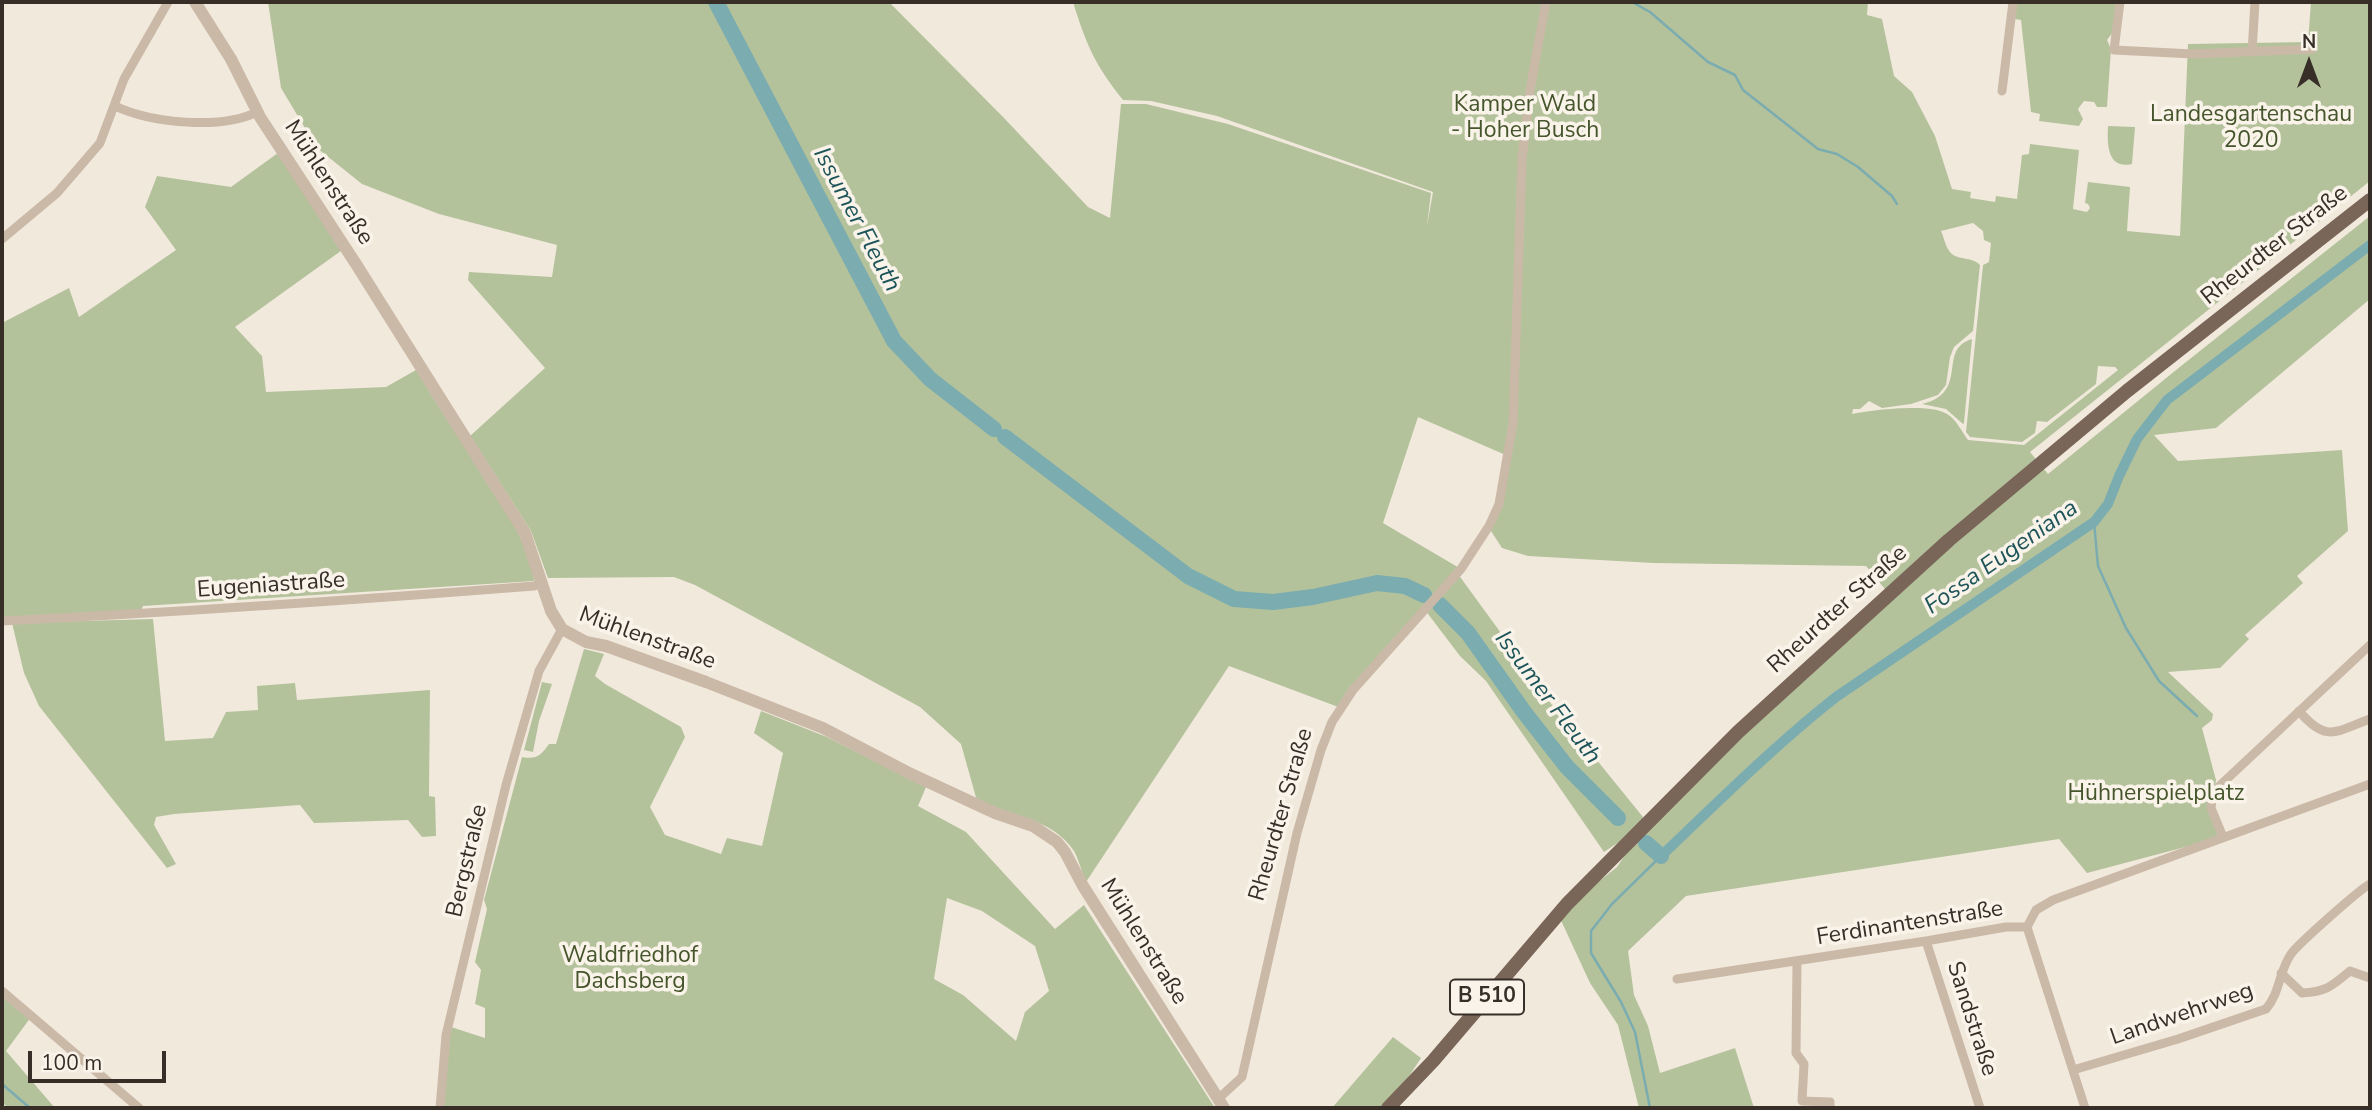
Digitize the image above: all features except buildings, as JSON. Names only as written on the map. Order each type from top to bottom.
[{"type":"main road","name":"Rheurdter Straße","points":[[1388,1108],[1433,1061],[1567,904],[1747,723],[1949,540],[2127,391],[2370,200]]},
{"type":"street","points":[[2,239],[57,193],[100,143],[124,79],[168,2]]},
{"type":"street","name":"Mühlenstraße","points":[[195,2],[231,58],[257,112],[525,533],[551,611],[562,629],[586,642],[606,646],[706,682],[823,728],[911,774],[995,813],[1043,831],[1065,852],[1097,908],[1221,1104]]},
{"type":"street","name":"Rheurdter Straße","points":[[1221,1104],[1241,1077],[1297,833],[1332,722],[1353,690],[1461,569],[1489,526],[1499,504],[1513,423],[1522,160],[1530,90],[1546,2]]},
{"type":"street","points":[[2002,91],[2013,2]]},
{"type":"street","points":[[2120,2],[2114,50],[2182,54],[2313,49]]},
{"type":"street","points":[[2252,52],[2255,2]]},
{"type":"street","points":[[115,106],[132,114],[198,121],[245,118],[257,112]]},
{"type":"street","name":"Eugeniastraße","points":[[2,621],[362,599],[534,586],[542,583]]},
{"type":"street","name":"Bergstraße","points":[[440,1108],[446,1035],[506,785],[540,671],[562,629]]},
{"type":"street","points":[[2224,837],[2211,807],[2213,792],[2370,645]]},
{"type":"street","points":[[2298,711],[2312,727],[2323,733],[2370,719]]},
{"type":"street","name":"Ferdinantenstraße","points":[[1677,979],[1797,962],[2006,926],[2027,927],[2036,910],[2053,900],[2370,784]]},
{"type":"street","name":"Landwehrweg","points":[[2073,1070],[2266,1009],[2275,999],[2281,973],[2291,952],[2370,884]]},
{"type":"street","points":[[2027,927],[2085,1108]]},
{"type":"street","name":"Sandstraße","points":[[1926,941],[1980,1108]]},
{"type":"street","points":[[1797,962],[1796,1053],[1804,1064],[1802,1101],[1830,1102],[1830,1108]]},
{"type":"street","name":"Landwehrweg","points":[[2281,973],[2302,993],[2319,992],[2331,987],[2350,971],[2370,978]]},
{"type":"street","points":[[2,991],[139,1108]]},
{"type":"green space","points":[[268,2],[889,2],[1088,207],[1110,218],[1121,104],[1146,104],[1228,124],[1431,193],[1427,226],[1433,192],[1217,116],[1151,101],[1123,100],[1092,54],[1073,2],[1868,2],[1867,15],[1882,19],[1894,76],[1912,92],[1935,136],[1952,189],[1971,192],[1970,198],[1995,202],[1996,196],[2017,199],[2022,155],[2029,154],[2030,144],[2079,150],[2073,209],[2087,212],[2090,208],[2085,203],[2088,182],[2130,187],[2127,231],[2180,236],[2188,44],[2308,42],[2311,2],[2370,2],[2370,181],[2030,452],[2048,474],[2370,216],[2370,299],[2216,428],[2154,435],[2178,461],[2342,450],[2348,531],[2297,576],[2303,583],[2245,635],[2249,639],[2220,668],[2168,672],[2213,714],[2212,720],[2202,728],[2216,780],[2212,809],[2223,837],[2087,873],[2059,839],[1686,896],[1628,951],[1634,995],[1648,1026],[1660,1073],[1735,1048],[1754,1108],[1639,1108],[1618,1025],[1590,983],[1558,914],[1617,867],[1646,824],[1604,852],[1486,681],[1460,656],[1425,610],[1341,708],[1229,666],[1086,882],[1074,851],[1054,831],[1042,824],[977,801],[961,744],[920,707],[695,585],[674,577],[548,578],[531,531],[470,436],[545,368],[468,280],[469,272],[552,277],[557,245],[439,214],[362,184],[317,148],[281,88]],"holes":[[[1973,223],[1983,231],[1984,240],[1991,243],[1989,262],[1983,265],[1966,432],[1970,437],[2022,442],[2035,433],[2037,421],[2047,422],[2096,384],[2098,366],[2115,367],[2118,370],[2024,445],[1968,440],[1947,414],[1928,409],[1901,408],[1852,414],[1853,409],[1860,409],[1869,401],[1882,408],[1911,404],[1938,395],[1946,385],[1954,347],[1973,331],[1980,265],[1973,260],[1953,255],[1941,231]],[[1418,417],[1508,456],[1489,528],[1502,548],[1528,556],[1653,563],[1866,566],[1889,594],[1647,822],[1544,695],[1458,574],[1461,569],[1383,523]]]},
{"type":"green space","points":[[2017,2],[2117,2],[2113,32],[2107,40],[2111,49],[2107,107],[2097,107],[2094,102],[2084,101],[2078,109],[2083,119],[2079,126],[2039,121],[2040,114],[2031,112],[2021,20],[2015,19]]},
{"type":"green space","points":[[2108,126],[2135,127],[2132,164],[2124,165],[2113,159],[2110,154]]},
{"type":"green space","points":[[282,150],[345,248],[235,327],[262,356],[266,392],[386,387],[416,370],[518,531],[533,569],[534,581],[143,606],[140,614],[2,621],[2,323],[69,288],[79,317],[176,250],[145,207],[157,176],[231,187]]},
{"type":"green space","points":[[1972,339],[1963,424],[1946,409],[1922,404],[1937,398],[1945,390],[1950,381],[1956,352],[1962,344]]},
{"type":"green space","points":[[153,619],[165,741],[213,738],[226,712],[258,710],[257,686],[295,683],[297,700],[430,690],[429,796],[435,797],[436,836],[422,837],[408,820],[314,823],[300,805],[174,814],[156,817],[154,825],[176,864],[167,868],[39,706],[24,673],[12,623]]},
{"type":"green space","name":"Waldfriedhof Dachsberg","points":[[584,649],[604,654],[595,676],[681,727],[685,737],[650,807],[665,835],[721,854],[727,838],[762,846],[783,753],[754,733],[761,711],[827,737],[926,787],[918,806],[966,832],[1055,929],[1084,905],[1215,1108],[443,1108],[451,1027],[485,1038],[485,1008],[475,1004],[481,970],[475,962],[487,909],[484,900],[522,757],[535,757],[549,744],[556,744]],"holes":[[[947,898],[982,911],[1035,946],[1049,991],[1025,1012],[1016,1041],[963,995],[934,979]]]},
{"type":"green space","points":[[542,682],[552,684],[539,721],[533,752],[524,750]]},
{"type":"green space","points":[[2,991],[31,1017],[6,1051],[55,1108],[8,1108],[2,1102]]},
{"type":"green space","points":[[1393,1037],[1421,1058],[1388,1108],[1332,1108]]},
{"type":"waterway","name":"Issumer Fleuth","points":[[716,2],[894,341],[930,379],[994,429]]},
{"type":"waterway","points":[[1632,2],[1650,12],[1708,62],[1735,75],[1743,90],[1818,149],[1837,154],[1858,167],[1892,196],[1897,204]]},
{"type":"waterway","name":"Fossa Eugeniana","points":[[1661,856],[1768,755],[1836,697],[2094,522],[2108,504],[2137,439],[2167,400],[2370,245]]},
{"type":"waterway","name":"Issumer Fleuth","points":[[1005,437],[1188,576],[1234,599],[1273,602],[1313,597],[1377,583],[1405,586],[1424,595]]},
{"type":"waterway","points":[[2094,522],[2098,566],[2126,628],[2159,681],[2197,716]]},
{"type":"waterway","name":"Issumer Fleuth","points":[[1440,605],[1468,633],[1567,767],[1618,818]]},
{"type":"waterway","name":"Issumer Fleuth","points":[[1646,843],[1661,856]]},
{"type":"waterway","points":[[1650,1108],[1635,1032],[1621,1002],[1591,953],[1591,931],[1612,904],[1661,856]]},
{"type":"waterway","points":[[2,1084],[30,1108]]},
{"type":"park label","name":"Kamper Wald - Hoher Busch","points":[[1525,118]]},
{"type":"park label","name":"Landesgartenschau 2020","points":[[2251,128]]},
{"type":"park label","name":"Hühnerspielplatz","points":[[2156,794]]}]
